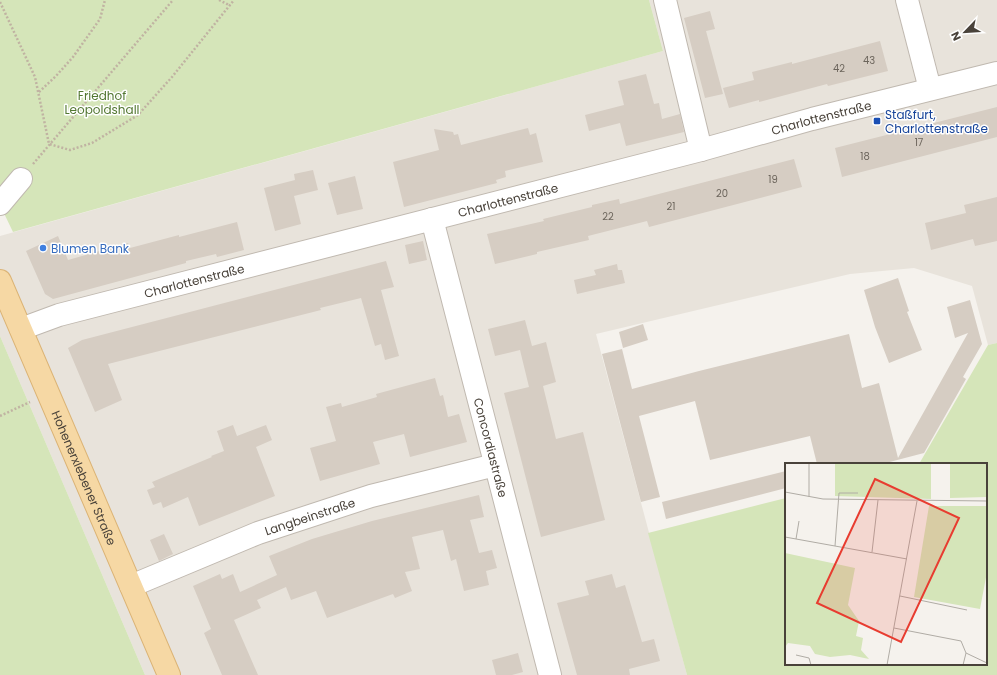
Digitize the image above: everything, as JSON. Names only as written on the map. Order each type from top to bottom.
[{"type":"main road","name":"Hohenerxlebener Straße","points":[[0,281],[169,675]]},
{"type":"street","points":[[665,0],[701,150]]},
{"type":"street","points":[[908,0],[930,89]]},
{"type":"street","name":"Charlottenstraße","points":[[21,329],[59,315],[701,150],[812,119],[997,73]]},
{"type":"street","points":[[0,204],[20,179]]},
{"type":"street","name":"Concordiastraße","points":[[432,219],[550,675]]},
{"type":"street","name":"Langbeinstraße","points":[[131,586],[258,533],[370,496],[495,465]]},
{"type":"path","points":[[38,92],[56,76],[73,57],[100,19],[105,0]]},
{"type":"path","points":[[20,179],[172,0]]},
{"type":"path","points":[[219,0],[229,5]]},
{"type":"path","points":[[49,144],[70,150],[92,143],[138,115],[172,77],[234,0]]},
{"type":"path","points":[[0,2],[35,77],[49,144]]},
{"type":"path","points":[[0,416],[48,394]]},
{"type":"shaded area","points":[[649,0],[997,0],[997,343],[988,345],[972,286],[914,268],[850,274],[596,334],[687,675],[145,675],[0,336],[0,236],[663,51]]},
{"type":"green space","name":"Friedhof Leopoldshall","points":[[0,0],[649,0],[663,51],[13,232],[0,205]]},
{"type":"green space","points":[[0,336],[145,675],[0,675]]},
{"type":"green space","points":[[997,343],[997,675],[687,675],[648,533],[785,498],[785,665],[987,665],[987,463],[920,463],[988,345]]},
{"type":"building","points":[[710,11],[715,29],[706,31],[723,94],[705,98],[684,18]]},
{"type":"building","points":[[880,41],[888,71],[729,108],[723,88],[754,80],[752,72],[792,62],[792,64]]},
{"type":"building","points":[[646,74],[654,104],[659,103],[662,119],[680,114],[684,132],[626,146],[620,123],[589,131],[585,115],[624,105],[618,81]]},
{"type":"building","points":[[997,107],[997,137],[842,177],[835,148]]},
{"type":"building","points":[[528,128],[530,135],[536,133],[543,162],[505,171],[506,177],[496,180],[497,183],[404,207],[393,162],[439,150],[434,129],[453,132],[454,135],[458,134],[461,145]]},
{"type":"building","points":[[794,159],[802,187],[649,227],[647,221],[588,236],[589,240],[537,252],[537,254],[495,264],[487,234],[544,221],[543,219],[592,207],[592,205],[619,199],[620,204]]},
{"type":"building","points":[[313,170],[318,190],[294,196],[301,224],[275,231],[264,188],[295,180],[294,174]]},
{"type":"building","points":[[355,176],[363,209],[337,215],[328,183]]},
{"type":"building","points":[[997,197],[997,241],[975,246],[973,239],[931,250],[925,223],[966,213],[964,205]]},
{"type":"building","points":[[237,222],[244,250],[217,257],[216,254],[186,261],[186,263],[53,299],[45,294],[26,251],[58,236],[68,260],[128,243],[130,248]]},
{"type":"building","points":[[423,241],[427,260],[409,264],[405,245]]},
{"type":"building","points":[[386,261],[394,287],[381,290],[399,356],[385,360],[381,344],[375,346],[361,298],[320,308],[321,310],[108,364],[122,400],[95,412],[68,348],[82,340]]},
{"type":"building","points":[[617,264],[618,270],[622,270],[625,283],[577,294],[574,280],[596,275],[594,270]]},
{"type":"building","points":[[898,278],[909,311],[907,312],[922,350],[889,363],[875,327],[864,290]]},
{"type":"building","points":[[970,300],[982,344],[963,377],[966,379],[924,453],[886,463],[817,463],[810,436],[710,460],[695,401],[639,416],[660,497],[641,502],[602,354],[622,349],[632,389],[849,334],[862,388],[879,383],[898,458],[968,333],[955,338],[947,307]]},
{"type":"building","points":[[525,320],[532,346],[546,342],[556,382],[543,386],[556,439],[583,432],[605,520],[541,537],[504,393],[529,387],[520,350],[495,356],[488,329]]},
{"type":"building","points":[[643,324],[648,340],[623,348],[619,332]]},
{"type":"building","points":[[435,378],[440,396],[443,395],[448,417],[459,414],[467,442],[410,457],[404,434],[373,442],[380,464],[320,481],[310,448],[336,441],[326,407],[341,403],[342,407],[377,397],[376,394]]},
{"type":"building","points":[[233,425],[237,436],[266,425],[272,440],[256,447],[275,496],[199,526],[188,497],[163,508],[161,502],[153,505],[147,490],[155,487],[152,482],[224,451],[217,431]]},
{"type":"building","points":[[785,471],[785,488],[666,519],[662,502]]},
{"type":"building","points":[[479,495],[484,517],[470,520],[479,553],[492,550],[497,568],[486,571],[489,585],[464,591],[456,559],[451,561],[443,530],[412,537],[420,569],[405,572],[412,591],[395,598],[393,594],[327,618],[316,591],[291,600],[286,587],[257,600],[261,608],[234,620],[258,675],[222,675],[204,633],[211,629],[193,586],[220,574],[222,579],[233,574],[240,592],[277,575],[269,556],[312,539],[372,521]]},
{"type":"building","points":[[164,534],[173,554],[159,561],[150,540]]},
{"type":"building","points":[[612,574],[616,588],[625,585],[642,642],[654,639],[660,661],[629,669],[630,675],[577,675],[557,603],[589,595],[585,581]]},
{"type":"building","points":[[518,653],[523,672],[512,675],[496,675],[492,660]]},
{"type":"place","name":"Staßfurt, Charlottenstraße","points":[[877,121]]},
{"type":"place","name":"Blumen Bank","points":[[43,248]]}]
